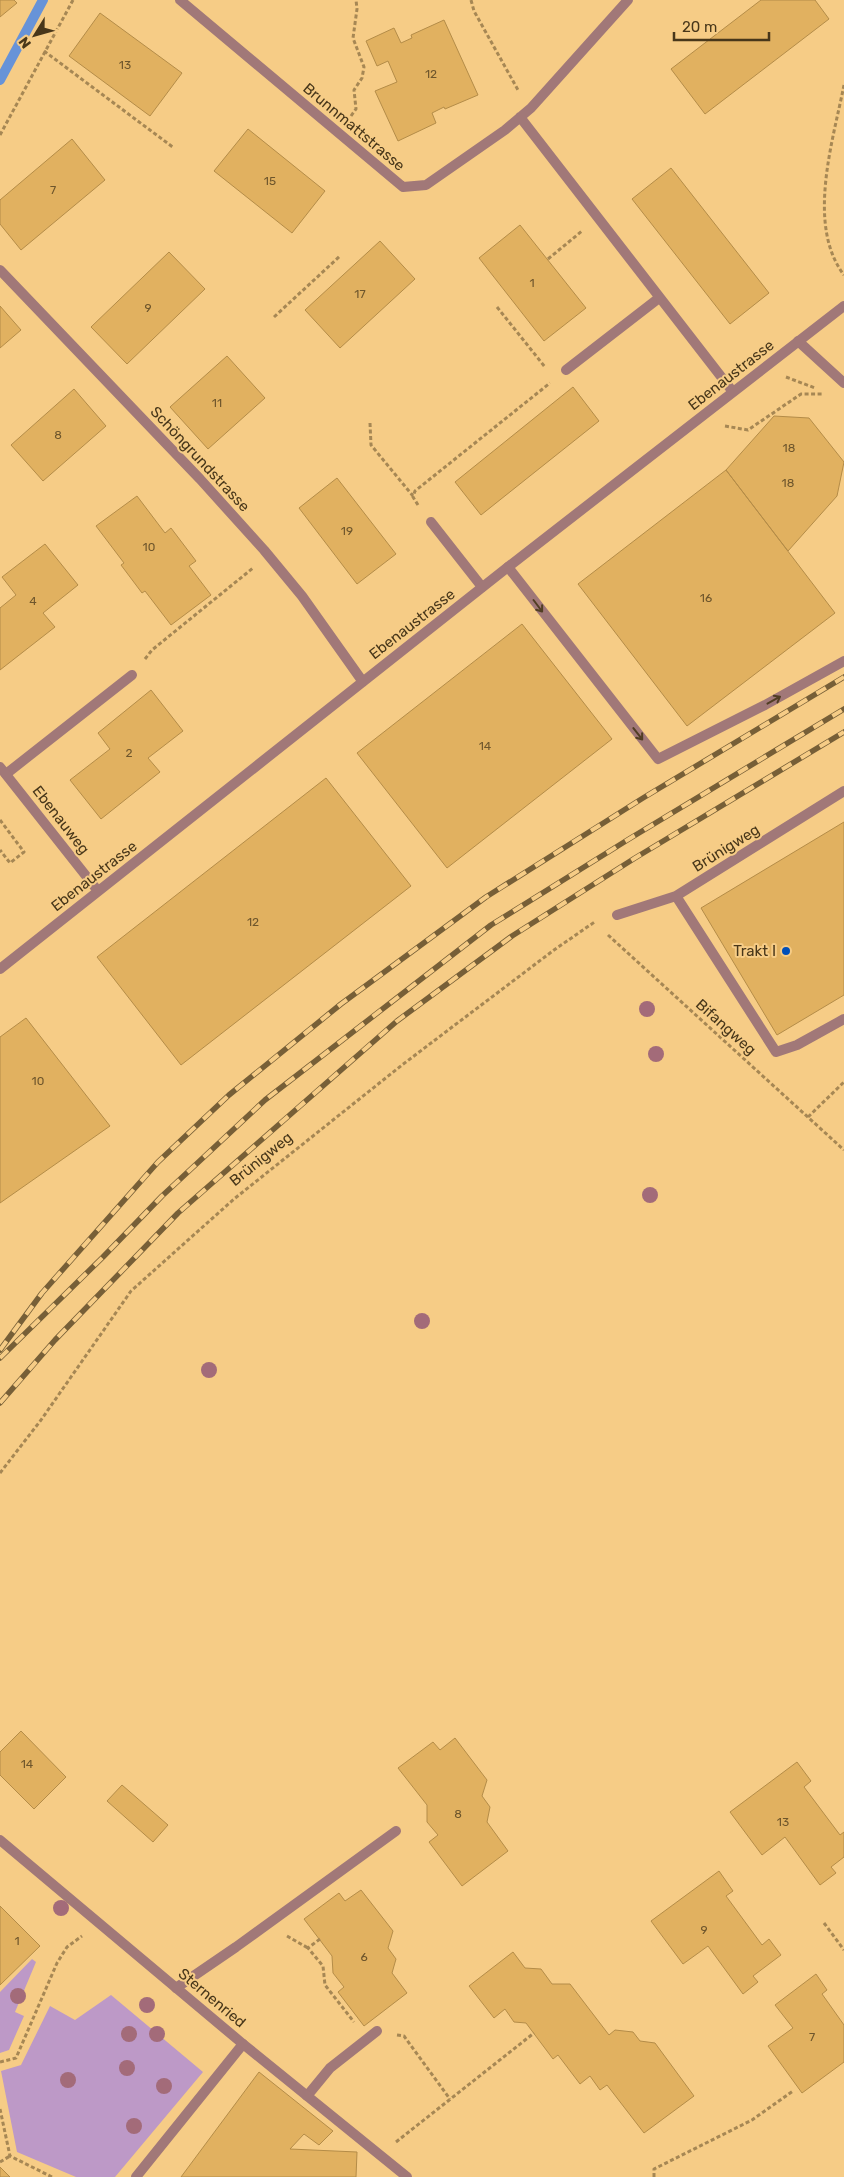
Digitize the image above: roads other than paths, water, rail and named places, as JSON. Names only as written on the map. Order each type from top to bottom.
[{"type":"street","name":"Brunnmattstrasse","points":[[180,0],[403,187],[426,185],[520,117],[628,0]]},
{"type":"street","points":[[520,117],[733,392]]},
{"type":"street","name":"Schöngrundstrasse","points":[[0,270],[200,479],[259,545],[302,596],[363,682]]},
{"type":"street","points":[[566,370],[660,298]]},
{"type":"street","name":"Ebenaustrasse","points":[[0,969],[508,567],[844,306]]},
{"type":"street","points":[[798,341],[844,383]]},
{"type":"street","points":[[431,522],[482,588]]},
{"type":"street","points":[[508,567],[658,759],[765,705],[844,661]]},
{"type":"street","points":[[3,771],[132,675]]},
{"type":"street","name":"Ebenauweg","points":[[3,771],[98,891]]},
{"type":"street","name":"Brünigweg","points":[[617,915],[676,896],[844,791]]},
{"type":"street","points":[[676,896],[776,1052],[797,1045],[844,1019]]},
{"type":"street","points":[[176,1988],[236,1947],[396,1830]]},
{"type":"street","name":"Sternenried","points":[[0,1840],[242,2044],[407,2177]]},
{"type":"street","points":[[307,2096],[330,2068],[377,2031]]},
{"type":"street","points":[[136,2177],[242,2044]]},
{"type":"waterway","points":[[0,80],[43,0]]},
{"type":"railway","points":[[0,1350],[42,1293],[158,1162],[229,1095],[341,1004],[486,897],[643,798],[844,677]]},
{"type":"railway","points":[[0,1358],[162,1196],[265,1100],[491,925],[844,709]]},
{"type":"railway","points":[[0,1403],[55,1340],[178,1213],[397,1021],[512,936],[635,858],[844,732]]},
{"type":"place","name":"Trakt I","points":[[786,951]]}]
